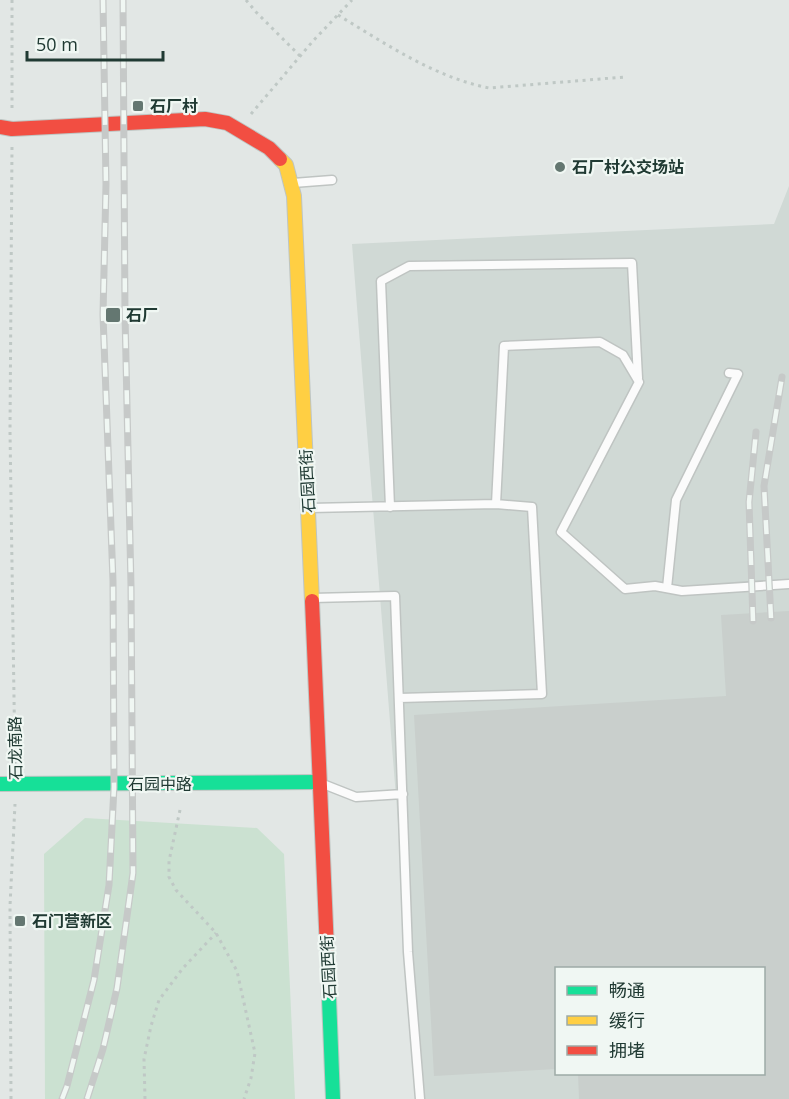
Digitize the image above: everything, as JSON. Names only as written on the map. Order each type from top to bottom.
[{"type":"street","name":"石园西街","points":[[6,128],[205,119],[227,123],[238,129],[269,148],[286,165],[294,196],[333,1099]]},
{"type":"street","name":"石园中路","points":[[0,784],[319,782]]},
{"type":"lane","points":[[291,183],[332,180]]},
{"type":"lane","points":[[390,507],[381,281],[409,266],[632,263],[639,382],[561,532],[625,589],[655,586],[681,591],[789,584]]},
{"type":"lane","points":[[496,504],[504,346],[600,342],[623,355],[639,382]]},
{"type":"lane","points":[[667,588],[676,500],[738,374],[729,373]]},
{"type":"lane","points":[[308,508],[496,504],[532,507],[542,693],[399,698]]},
{"type":"lane","points":[[312,598],[395,596],[408,952],[420,1099]]},
{"type":"lane","points":[[319,782],[356,797],[402,794]]},
{"type":"path","name":"石龙南路","points":[[11,1099],[10,906],[16,783],[6,128],[12,0]]},
{"type":"path","points":[[246,0],[300,56]]},
{"type":"path","points":[[238,129],[300,56],[352,0]]},
{"type":"path","points":[[338,15],[389,46],[468,84],[489,88],[625,77]]},
{"type":"path","points":[[180,810],[169,861],[169,877],[176,890],[216,933],[237,971],[255,1053],[251,1078],[244,1099]]},
{"type":"path","points":[[145,1099],[144,1059],[150,1026],[159,1000],[183,968],[216,933]]},
{"type":"shaded area","points":[[789,186],[789,1099],[420,1099],[352,244],[774,224]]},
{"type":"green space","points":[[85,818],[257,828],[284,854],[295,1099],[45,1099],[44,854]]},
{"type":"building","points":[[789,611],[789,1099],[579,1099],[578,1075],[765,1075],[765,967],[555,967],[555,1069],[434,1076],[414,715],[726,696],[721,615]]},
{"type":"railway","points":[[62,1099],[94,980],[109,885],[114,787],[113,581],[103,315],[106,184],[103,0]]},
{"type":"railway","points":[[87,1099],[103,1049],[117,988],[133,873],[123,0]]},
{"type":"railway","points":[[771,618],[764,486],[782,377]]},
{"type":"railway","points":[[753,621],[749,502],[756,432]]},
{"type":"traffic: fast","points":[[0,784],[319,782]]},
{"type":"traffic: fast","points":[[328,973],[333,1099]]},
{"type":"traffic: slow","points":[[280,159],[286,165],[294,196],[312,601]]},
{"type":"traffic: jam","points":[[0,127],[12,129],[205,119],[227,123],[269,148],[280,159]]},
{"type":"traffic: jam","points":[[312,601],[328,973]]},
{"type":"place","name":"石厂村","points":[[138,106]]},
{"type":"place","name":"石厂村公交场站","points":[[560,167]]},
{"type":"place","name":"石厂","points":[[113,315]]},
{"type":"place","name":"石门营新区","points":[[20,921]]}]
